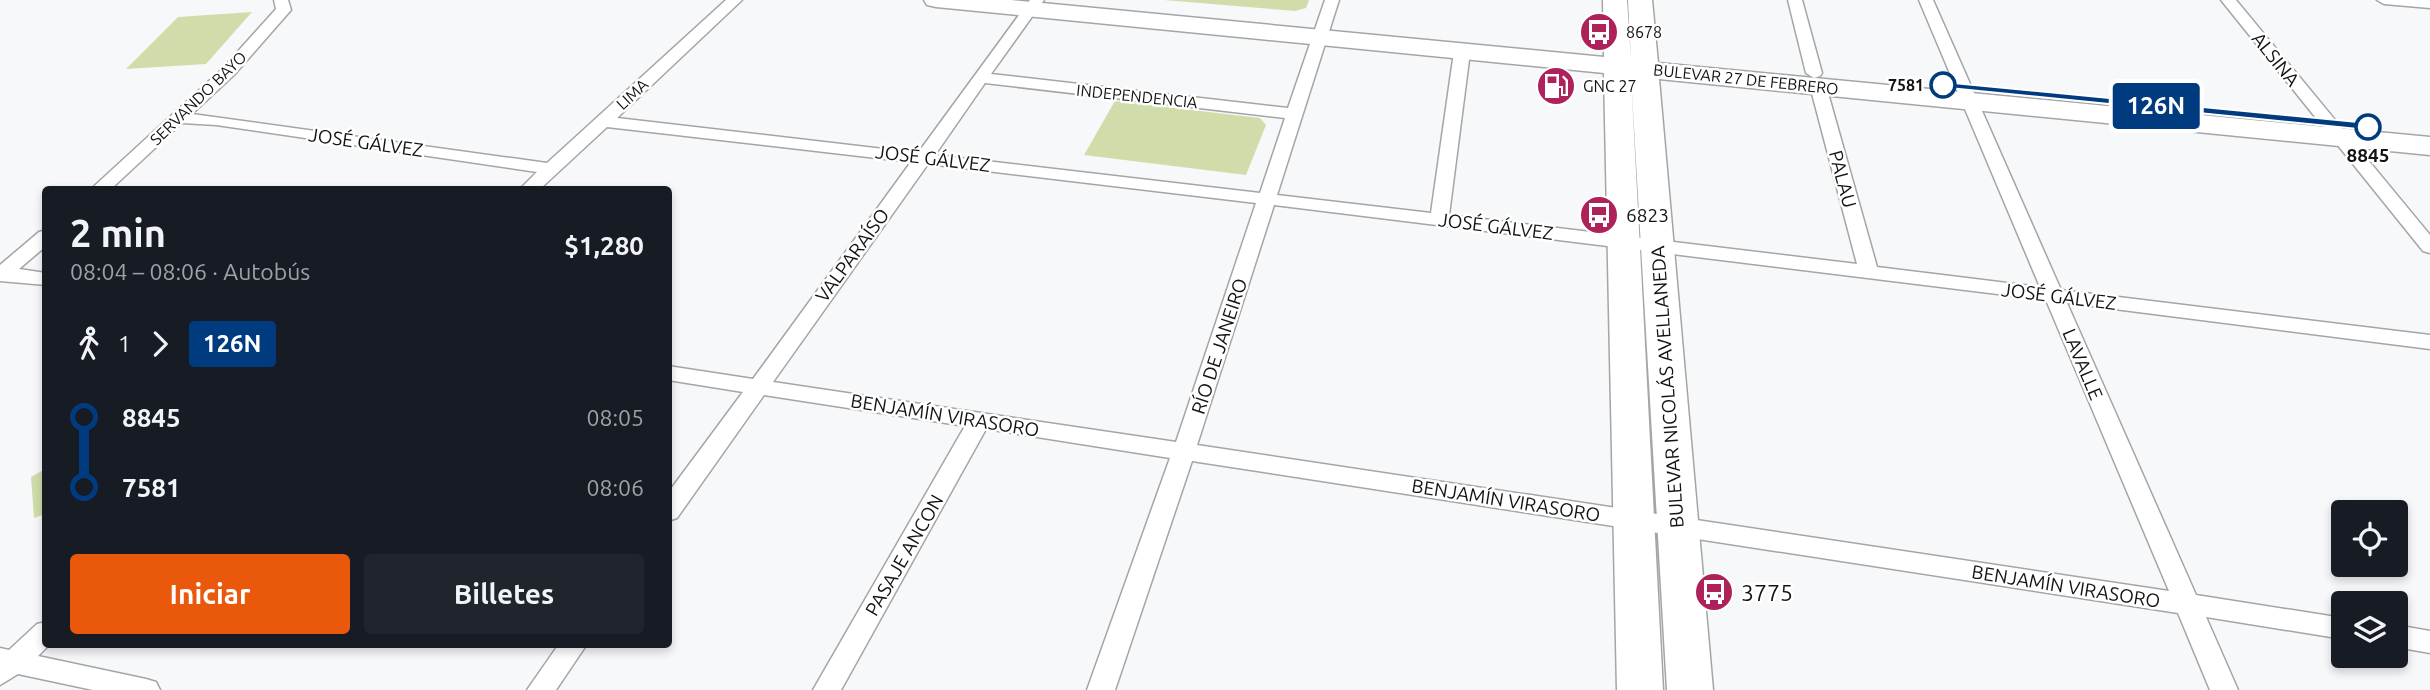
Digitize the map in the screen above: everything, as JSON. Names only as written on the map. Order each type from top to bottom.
[{"type":"main road","name":"BULEVAR 27 DE FEBRERO","points":[[936,0],[1034,5],[1321,31],[2334,130],[2430,133]]},
{"type":"main road","name":"BULEVAR 27 DE FEBRERO","points":[[1070,0],[1462,51],[1631,61]]},
{"type":"main road","name":"BULEVAR NICOLÁS AVELLANEDA","points":[[1615,0],[1631,61]]},
{"type":"main road","name":"BULEVAR NICOLÁS AVELLANEDA","points":[[1640,0],[1631,61],[1640,243],[1633,519],[1640,690]]},
{"type":"main road","name":"BULEVAR 27 DE FEBRERO","points":[[2334,130],[2430,146]]},
{"type":"main road","name":"BULEVAR NICOLÁS AVELLANEDA","points":[[1640,243],[1678,526],[1690,690]]},
{"type":"street","name":"SERVANDO BAYO","points":[[103,186],[228,72],[284,10],[281,0]]},
{"type":"street","name":"LIMA","points":[[532,186],[735,0]]},
{"type":"street","name":"RÍO DE JANEIRO","points":[[1101,690],[1184,451],[1332,0]]},
{"type":"street","name":"PALAU","points":[[1795,0],[1868,272]]},
{"type":"street","name":"LAVALLE","points":[[1926,0],[2224,690]]},
{"type":"street","name":"ALSINA","points":[[2228,0],[2430,247]]},
{"type":"street","points":[[2384,0],[2430,4]]},
{"type":"street","name":"VALPARAÍSO","points":[[672,506],[922,156],[1034,5]]},
{"type":"street","points":[[1439,219],[1462,51]]},
{"type":"street","name":"INDEPENDENCIA","points":[[980,78],[1294,114]]},
{"type":"street","name":"JOSÉ GÁLVEZ","points":[[180,118],[552,169]]},
{"type":"street","name":"JOSÉ GÁLVEZ","points":[[603,121],[922,156],[2430,342]]},
{"type":"street","points":[[1,274],[42,239]]},
{"type":"street","points":[[1,274],[42,279]]},
{"type":"street","name":"BENJAMÍN VIRASORO","points":[[672,374],[2331,626]]},
{"type":"street","name":"PASAJE ANCON","points":[[827,690],[981,420]]},
{"type":"street","points":[[4,665],[42,635]]},
{"type":"street","points":[[2408,638],[2430,642]]},
{"type":"street","points":[[541,690],[571,648]]},
{"type":"street","points":[[4,665],[146,690]]},
{"type":"green space","points":[[1164,0],[1309,0],[1306,8],[1295,11]]},
{"type":"green space","points":[[252,12],[206,64],[126,69],[178,17]]},
{"type":"green space","points":[[1115,101],[1260,118],[1266,125],[1246,175],[1084,155]]},
{"type":"green space","points":[[42,471],[42,515],[34,518],[31,477]]},
{"type":"bus line","name":"126N","points":[[1943,85],[2368,127]]},
{"type":"place","name":"8678","points":[[1599,32]]},
{"type":"place","name":"7581","points":[[1943,85]]},
{"type":"place","name":"GNC 27","points":[[1556,86]]},
{"type":"place","name":"8845","points":[[2368,127]]},
{"type":"place","name":"6823","points":[[1599,215]]},
{"type":"place","name":"3775","points":[[1714,592]]}]
